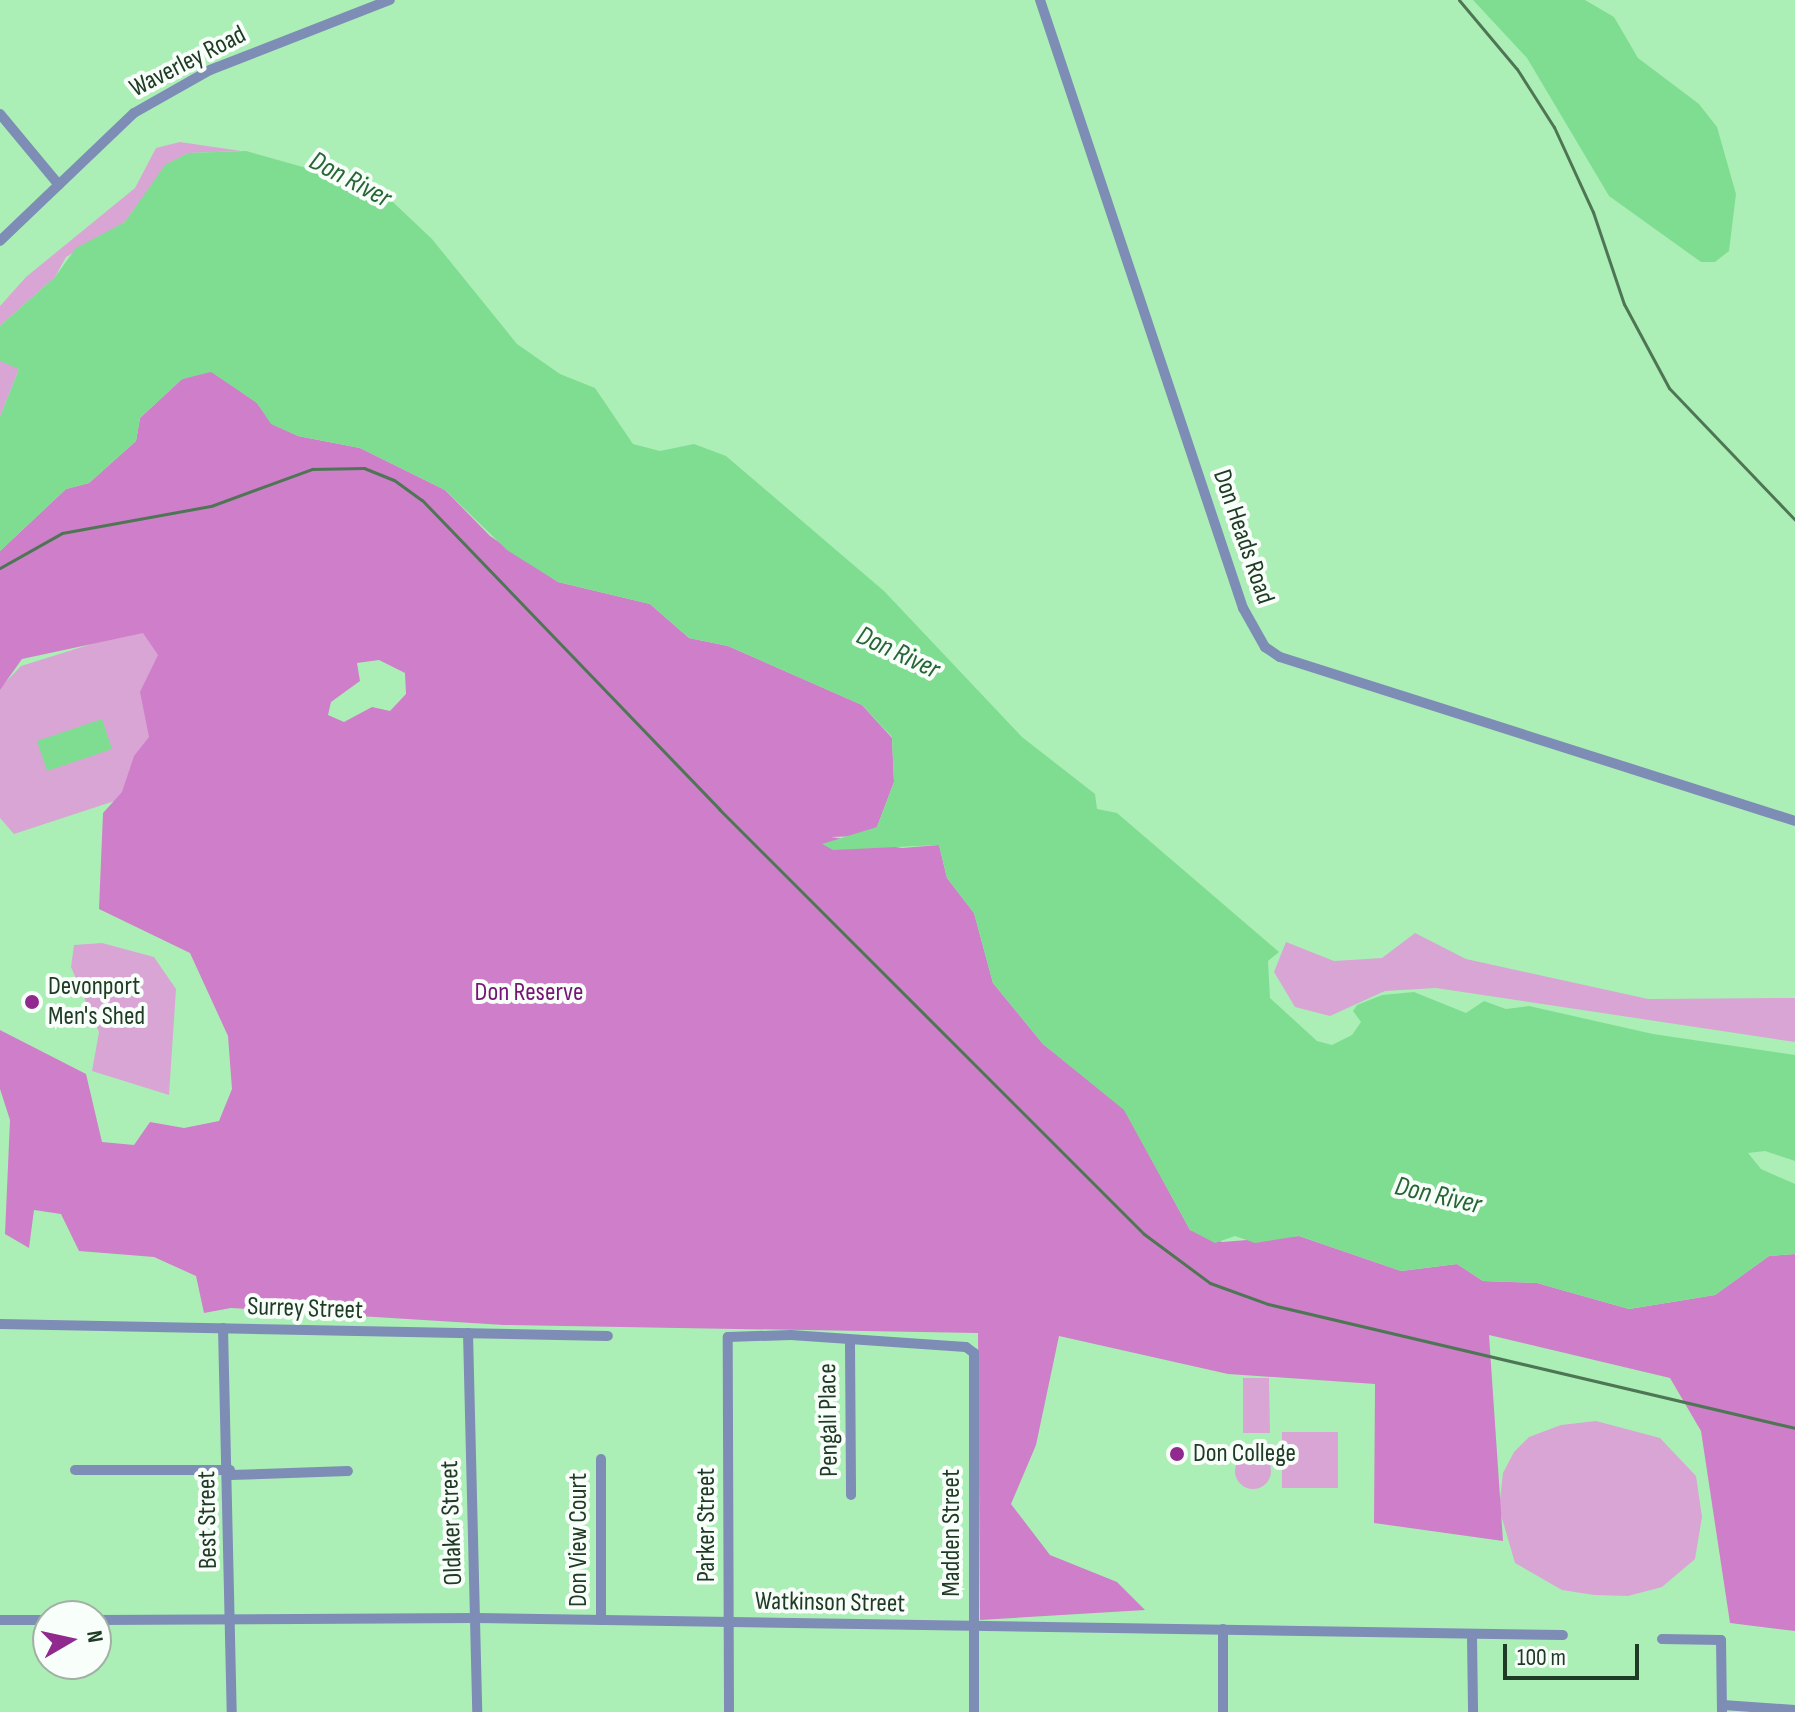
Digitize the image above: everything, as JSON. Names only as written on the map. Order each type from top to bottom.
[{"type":"street","name":"Waverley Road","points":[[0,241],[134,113],[210,70],[390,0]]},
{"type":"street","name":"Don Heads Road","points":[[1040,0],[1243,608],[1265,647],[1280,657],[1795,821]]},
{"type":"street","points":[[0,114],[59,185]]},
{"type":"street","name":"Surrey Street","points":[[0,1324],[608,1336]]},
{"type":"street","name":"Best Street","points":[[223,1328],[230,1473],[232,1712]]},
{"type":"street","name":"Oldaker Street","points":[[468,1333],[477,1712]]},
{"type":"street","name":"Parker Street","points":[[729,1712],[728,1337],[791,1335],[850,1344]]},
{"type":"street","name":"Madden Street","points":[[850,1344],[966,1347],[974,1353],[974,1712]]},
{"type":"street","name":"Pengali Place","points":[[850,1344],[851,1495]]},
{"type":"street","name":"Don View Court","points":[[601,1459],[601,1620]]},
{"type":"street","points":[[75,1470],[230,1473],[348,1471]]},
{"type":"street","name":"Watkinson Street","points":[[112,1620],[476,1618],[1223,1629],[1472,1636],[1563,1635]]},
{"type":"street","points":[[0,1620],[32,1620]]},
{"type":"street","points":[[1223,1629],[1223,1712]]},
{"type":"street","points":[[1472,1636],[1473,1712]]},
{"type":"street","points":[[1662,1639],[1721,1640],[1722,1708],[1795,1710]]},
{"type":"shaded area","points":[[180,142],[241,151],[188,153],[166,165],[125,222],[66,257],[55,277],[0,326],[0,306],[26,277],[135,188],[156,148]]},
{"type":"shaded area","points":[[6,359],[19,369],[0,417],[0,361]]},
{"type":"shaded area","points":[[149,626],[173,647],[142,792],[14,834],[0,818],[0,688],[21,666]]},
{"type":"shaded area","points":[[1415,933],[1466,959],[1648,999],[1795,998],[1795,1042],[1436,988],[1385,991],[1330,1016],[1295,1007],[1274,972],[1286,942],[1334,961],[1382,958]]},
{"type":"shaded area","points":[[102,943],[154,957],[176,989],[169,1095],[92,1071],[99,1032],[71,967],[74,945]]},
{"type":"shaded area","points":[[1243,1378],[1269,1378],[1270,1433],[1243,1433]]},
{"type":"shaded area","points":[[1596,1421],[1660,1438],[1696,1476],[1702,1517],[1695,1559],[1662,1587],[1628,1596],[1562,1590],[1515,1563],[1499,1508],[1503,1473],[1514,1452],[1529,1437],[1561,1425]]},
{"type":"shaded area","points":[[1282,1432],[1338,1432],[1338,1488],[1282,1488]]},
{"type":"shaded area","points":[[1253,1453],[1266,1458],[1271,1471],[1266,1484],[1253,1489],[1240,1484],[1235,1471],[1240,1458]]},
{"type":"green space","name":"Don Reserve","points":[[211,371],[257,403],[272,424],[298,436],[360,448],[445,490],[490,536],[558,582],[650,604],[689,638],[728,646],[862,705],[892,738],[894,782],[877,827],[861,836],[831,837],[902,848],[939,845],[947,878],[974,913],[993,983],[1043,1044],[1124,1109],[1190,1230],[1222,1242],[1299,1236],[1401,1271],[1457,1264],[1483,1281],[1537,1283],[1629,1309],[1715,1295],[1769,1256],[1795,1254],[1795,1631],[1730,1623],[1701,1431],[1670,1378],[1489,1335],[1503,1541],[1374,1523],[1375,1384],[1228,1374],[1059,1336],[1036,1445],[1011,1504],[1050,1555],[1117,1582],[1145,1610],[980,1620],[978,1333],[504,1325],[231,1308],[204,1313],[196,1276],[154,1257],[79,1251],[61,1214],[34,1210],[29,1248],[5,1234],[10,1120],[0,1089],[0,1030],[86,1074],[102,1142],[134,1145],[150,1122],[184,1128],[219,1121],[232,1089],[228,1036],[190,953],[99,909],[103,813],[122,792],[134,756],[149,737],[140,692],[158,655],[143,633],[22,659],[0,690],[0,551],[66,489],[89,483],[136,441],[140,418],[182,379]],"holes":[[[379,660],[405,673],[406,694],[390,711],[372,707],[344,722],[328,715],[331,702],[360,681],[357,663]]]},
{"type":"water","points":[[1473,0],[1585,0],[1614,17],[1638,58],[1699,104],[1717,127],[1736,194],[1729,251],[1715,262],[1701,262],[1609,196],[1527,58]]},
{"type":"water","name":"Don River","points":[[246,151],[378,188],[432,239],[517,344],[560,374],[595,388],[633,444],[660,451],[694,444],[726,456],[884,591],[1022,737],[1095,794],[1097,809],[1117,813],[1279,952],[1268,961],[1270,998],[1317,1041],[1332,1045],[1352,1035],[1361,1022],[1353,1011],[1357,1005],[1382,995],[1414,992],[1466,1013],[1484,1001],[1506,1009],[1529,1006],[1653,1034],[1795,1055],[1795,1161],[1765,1151],[1748,1153],[1761,1169],[1795,1184],[1795,1254],[1769,1256],[1715,1295],[1629,1309],[1537,1283],[1483,1281],[1457,1264],[1401,1271],[1299,1236],[1255,1243],[1235,1236],[1215,1243],[1190,1230],[1124,1110],[1043,1044],[993,983],[974,913],[947,878],[939,845],[833,850],[822,844],[877,827],[894,782],[892,737],[862,705],[728,646],[689,638],[650,604],[558,582],[507,550],[445,490],[360,448],[298,436],[271,424],[257,403],[211,372],[182,379],[140,418],[136,441],[89,483],[66,489],[0,551],[0,417],[19,369],[0,361],[0,326],[55,277],[76,248],[125,222],[165,165],[188,153]]},
{"type":"water","points":[[102,719],[112,749],[47,771],[37,741]]},
{"type":"railway","points":[[1459,0],[1517,69],[1554,127],[1593,212],[1624,304],[1669,388],[1795,520]]},
{"type":"railway","points":[[0,568],[62,533],[211,506],[312,469],[364,468],[394,480],[422,500],[719,809],[1144,1234],[1210,1283],[1268,1304],[1795,1428]]},
{"type":"place","name":"Devonport Men's Shed","points":[[32,1002]]},
{"type":"place","name":"Don College","points":[[1177,1454]]}]
